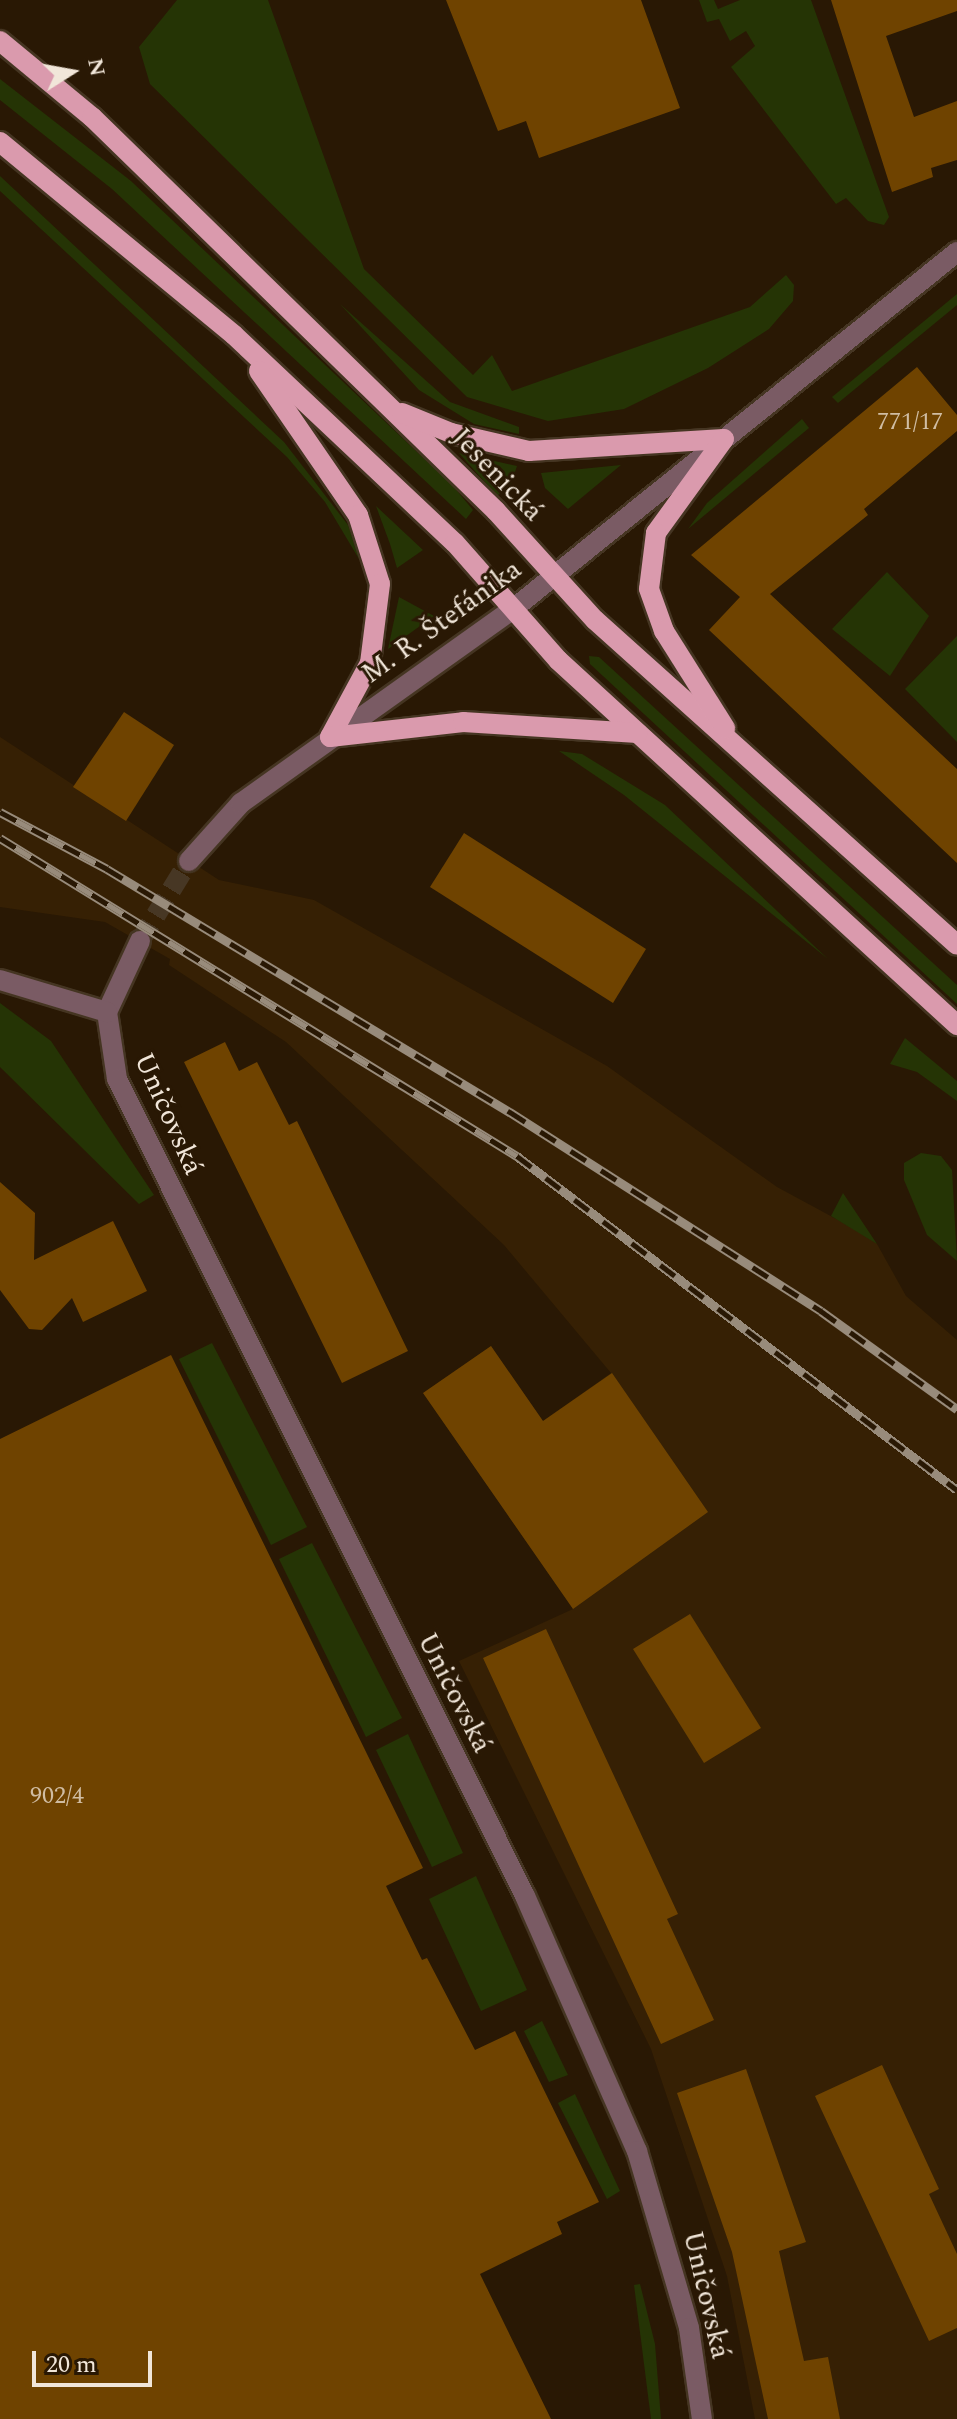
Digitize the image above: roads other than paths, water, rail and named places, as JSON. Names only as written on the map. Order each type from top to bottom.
[{"type":"main road","name":"Jesenická","points":[[0,41],[92,117],[390,408],[553,576],[957,945]]},
{"type":"main road","points":[[0,142],[234,335],[455,543],[558,660],[957,1025]]},
{"type":"main road","points":[[234,335],[338,482],[374,551],[380,619],[370,663],[330,737]]},
{"type":"main road","points":[[390,408],[451,433],[529,451],[724,439]]},
{"type":"main road","points":[[724,439],[656,533],[649,589],[664,631],[739,749]]},
{"type":"main road","points":[[330,737],[463,722],[638,733]]},
{"type":"street","name":"M. R. Štefánika","points":[[189,861],[241,803],[513,609],[957,252]]},
{"type":"street","points":[[0,980],[107,1012],[140,941]]},
{"type":"street","name":"Uničovská","points":[[107,1012],[108,1045],[131,1113],[525,1896],[637,2151],[689,2328],[702,2419]]},
{"type":"tunnel","points":[[140,941],[189,861]]},
{"type":"railway","points":[[0,812],[107,869],[510,1112],[821,1311],[957,1409]]},
{"type":"railway","points":[[0,838],[517,1156],[957,1490]]}]
